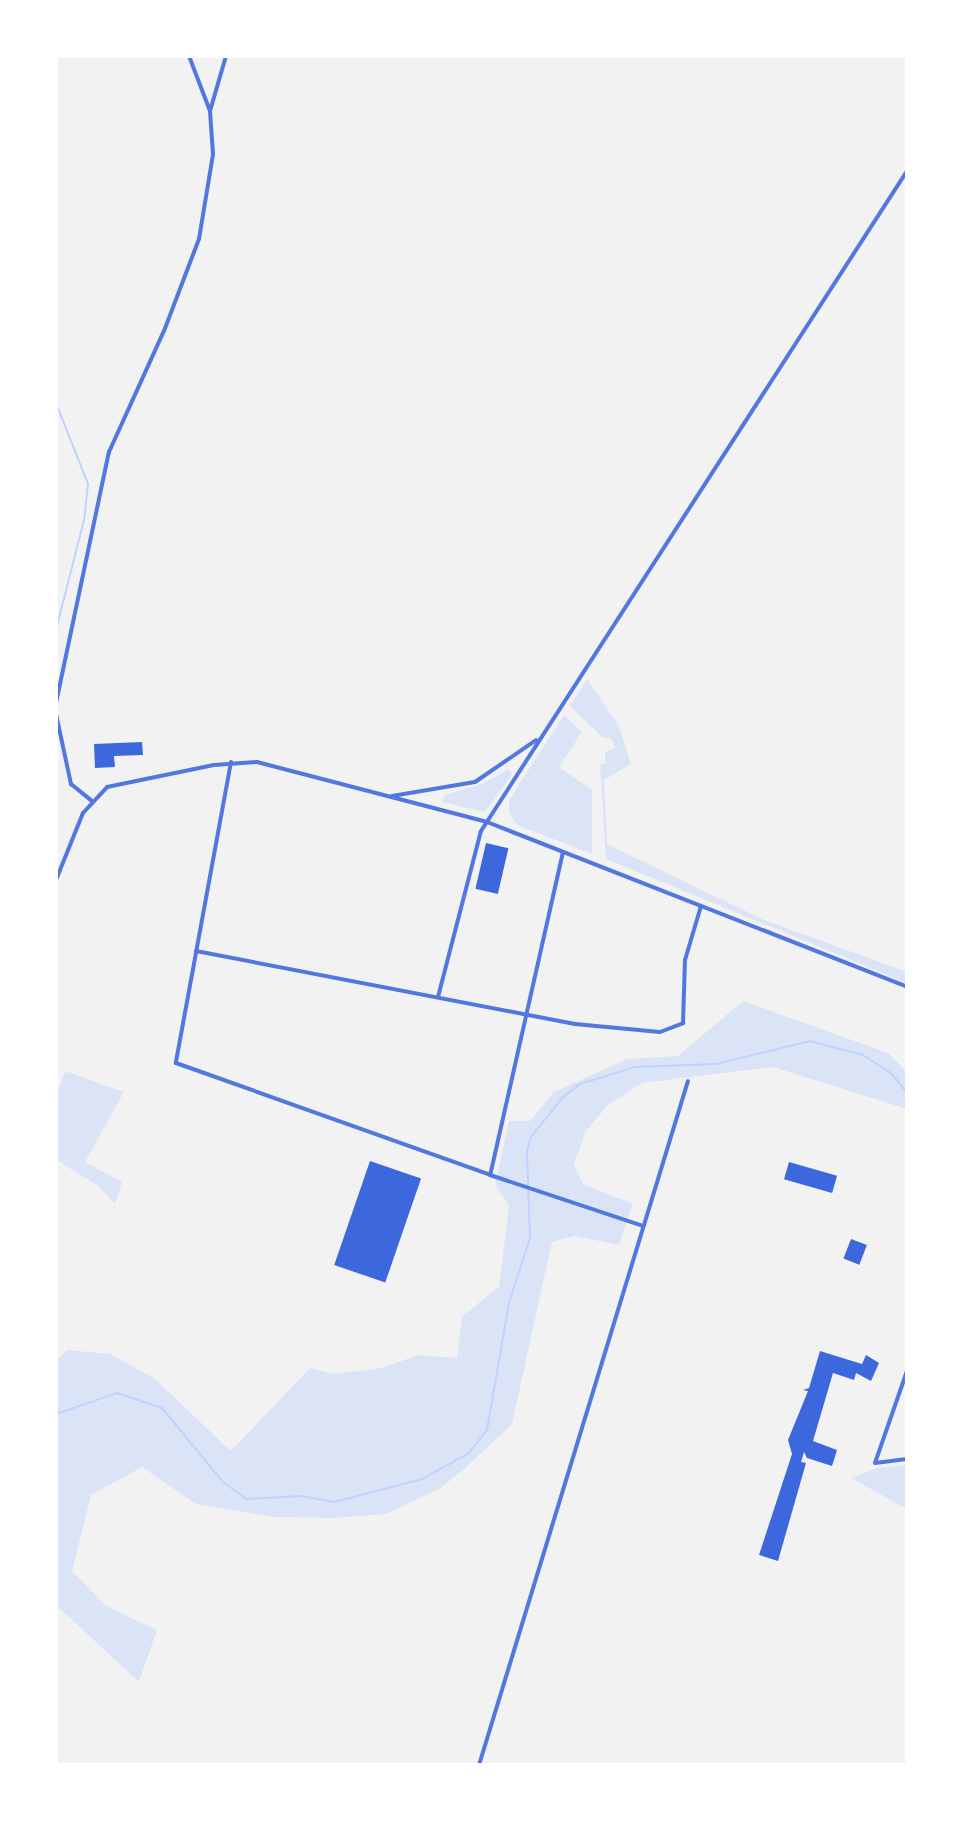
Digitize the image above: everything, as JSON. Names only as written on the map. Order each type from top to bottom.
[{"type":"street","points":[[56,703],[109,452],[164,331],[199,239],[213,154],[210,111],[189,56]]},
{"type":"street","points":[[210,111],[226,56]]},
{"type":"street","points":[[438,997],[462,900],[487,822],[907,171]]},
{"type":"street","points":[[56,714],[71,784],[91,800]]},
{"type":"street","points":[[391,796],[475,782],[541,736]]},
{"type":"street","points":[[231,762],[174,1057],[179,1068],[643,1226]]},
{"type":"street","points":[[56,880],[91,800],[122,781],[231,762],[266,763],[487,822],[907,987]]},
{"type":"street","points":[[490,1175],[563,852]]},
{"type":"street","points":[[196,951],[631,1033],[679,1028],[684,1016],[686,958],[701,906]]},
{"type":"street","points":[[479,1765],[688,1081]]},
{"type":"street","points":[[907,1371],[875,1463],[907,1459]]},
{"type":"shaded area","points":[[587,679],[618,724],[631,764],[604,780],[607,844],[764,920],[907,972],[907,983],[606,859],[600,764],[605,763],[605,752],[615,748],[611,738],[602,737],[570,706]]},
{"type":"shaded area","points":[[564,715],[582,732],[559,767],[592,790],[592,854],[517,825],[509,812],[509,800]]},
{"type":"shaded area","points":[[509,769],[512,774],[485,812],[442,802],[445,795],[482,784]]},
{"type":"shaded area","points":[[743,1001],[888,1053],[907,1072],[907,1109],[773,1067],[642,1083],[608,1105],[586,1131],[574,1164],[583,1184],[633,1204],[619,1245],[575,1236],[552,1242],[512,1424],[463,1470],[439,1489],[386,1514],[331,1518],[275,1517],[196,1504],[142,1467],[91,1495],[72,1571],[106,1606],[157,1630],[139,1682],[56,1605],[56,1361],[67,1350],[111,1354],[155,1379],[231,1451],[310,1368],[334,1374],[382,1368],[418,1355],[457,1358],[462,1316],[499,1287],[509,1206],[495,1185],[509,1121],[530,1121],[554,1092],[627,1059],[678,1056]]},
{"type":"shaded area","points":[[65,1071],[124,1092],[85,1162],[122,1182],[115,1204],[97,1185],[56,1160],[56,1098]]},
{"type":"shaded area","points":[[907,1465],[905,1508],[851,1478],[878,1468]]},
{"type":"building","points":[[142,742],[143,755],[114,756],[115,767],[95,768],[94,744]]},
{"type":"building","points":[[486,843],[508,848],[498,894],[475,889]]},
{"type":"building","points":[[370,1161],[421,1179],[385,1283],[334,1265]]},
{"type":"building","points":[[789,1162],[837,1176],[832,1193],[784,1179]]},
{"type":"building","points":[[851,1239],[867,1245],[859,1265],[843,1259]]},
{"type":"building","points":[[820,1351],[862,1364],[866,1355],[879,1363],[871,1381],[856,1373],[854,1380],[833,1373],[813,1441],[837,1450],[832,1466],[807,1458],[804,1452],[801,1462],[806,1463],[778,1561],[759,1555],[792,1454],[788,1440],[808,1391],[803,1390],[809,1388]]},
{"type":"waterway","points":[[56,403],[88,484],[84,520],[56,630]]},
{"type":"waterway","points":[[56,1414],[117,1393],[162,1408],[223,1482],[246,1499],[301,1496],[334,1502],[422,1479],[469,1453],[487,1430],[509,1303],[530,1238],[527,1151],[531,1137],[562,1098],[580,1084],[635,1067],[716,1064],[810,1041],[863,1055],[891,1073],[907,1093]]}]
